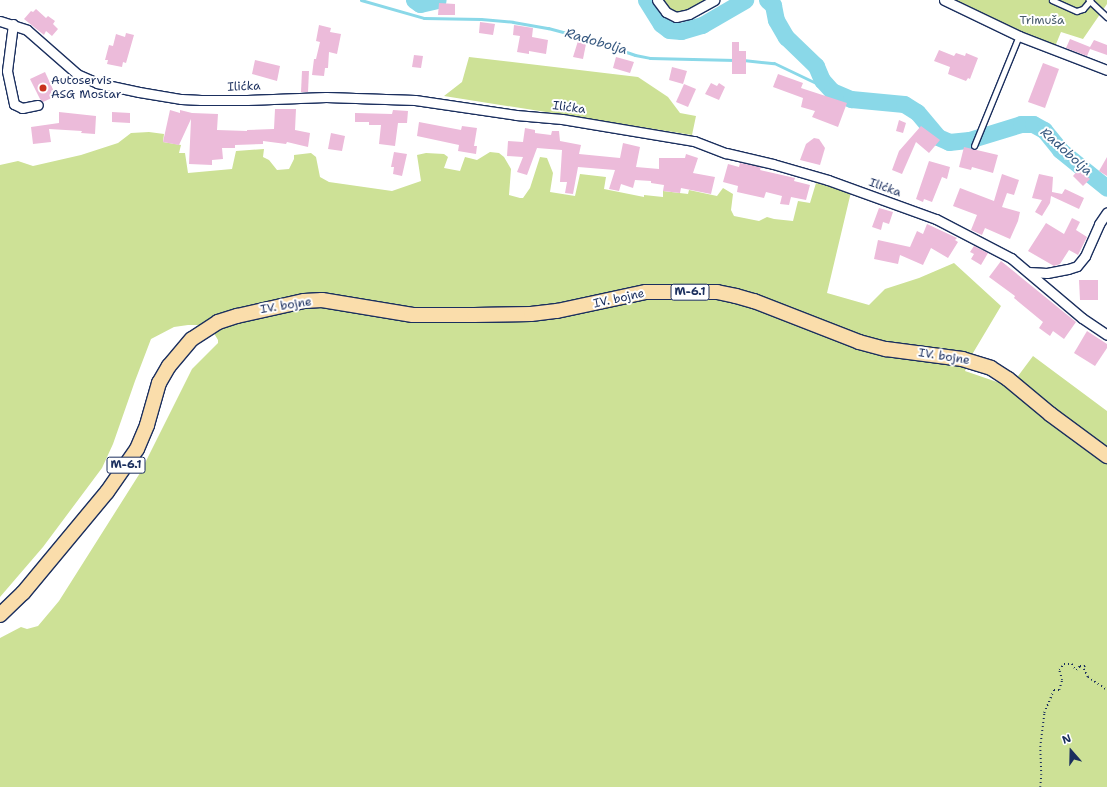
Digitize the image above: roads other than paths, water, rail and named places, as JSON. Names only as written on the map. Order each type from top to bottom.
[{"type":"main road","name":"IV. bojne","points":[[0,615],[23,593],[107,492],[137,449],[147,425],[159,383],[179,353],[192,339],[218,322],[237,316],[304,301],[322,300],[412,315],[531,314],[587,306],[646,292],[717,292],[754,301],[859,342],[886,349],[962,359],[991,368],[1008,379],[1050,414],[1107,456]]},
{"type":"street","points":[[657,0],[666,12],[676,17],[689,14],[714,0]]},
{"type":"street","points":[[944,0],[1019,36],[1107,70]]},
{"type":"street","name":"Ilićka","points":[[0,21],[13,24],[27,30],[77,74],[97,83],[139,92],[181,99],[201,100],[248,100],[310,97],[415,100],[516,115],[562,119],[694,141],[726,153],[773,164],[828,180],[936,219],[1011,258],[1082,318],[1107,335]]},
{"type":"street","points":[[13,24],[7,71],[14,104],[22,108],[38,105]]},
{"type":"street","points":[[1028,272],[1047,273],[1077,266],[1085,256],[1099,224],[1107,212]]},
{"type":"lane","points":[[1052,0],[1077,11],[1083,9],[1089,1],[1107,17]]},
{"type":"lane","points":[[975,144],[1019,36]]},
{"type":"waterway","name":"Radobolja","points":[[361,0],[424,18],[481,19],[513,22],[548,28],[586,38],[635,55],[650,58],[735,60]]},
{"type":"waterway","name":"Radobolja","points":[[414,0],[420,4],[438,0]]},
{"type":"waterway","name":"Radobolja","points":[[646,0],[661,24],[669,30],[681,31],[702,25],[745,0]]},
{"type":"waterway","name":"Radobolja","points":[[767,0],[773,5],[776,20],[786,37],[816,66],[822,80],[832,91],[851,99],[904,104],[917,112],[938,137],[949,142],[969,140],[1021,124],[1033,124],[1044,130],[1060,150],[1107,188]]},
{"type":"waterway","name":"Radobolja","points":[[743,60],[774,63],[816,83],[828,86]]},
{"type":"place","name":"Autoservis ASG Mostar","points":[[43,88]]},
{"type":"park label","name":"Trimuša","points":[[1042,21]]}]
